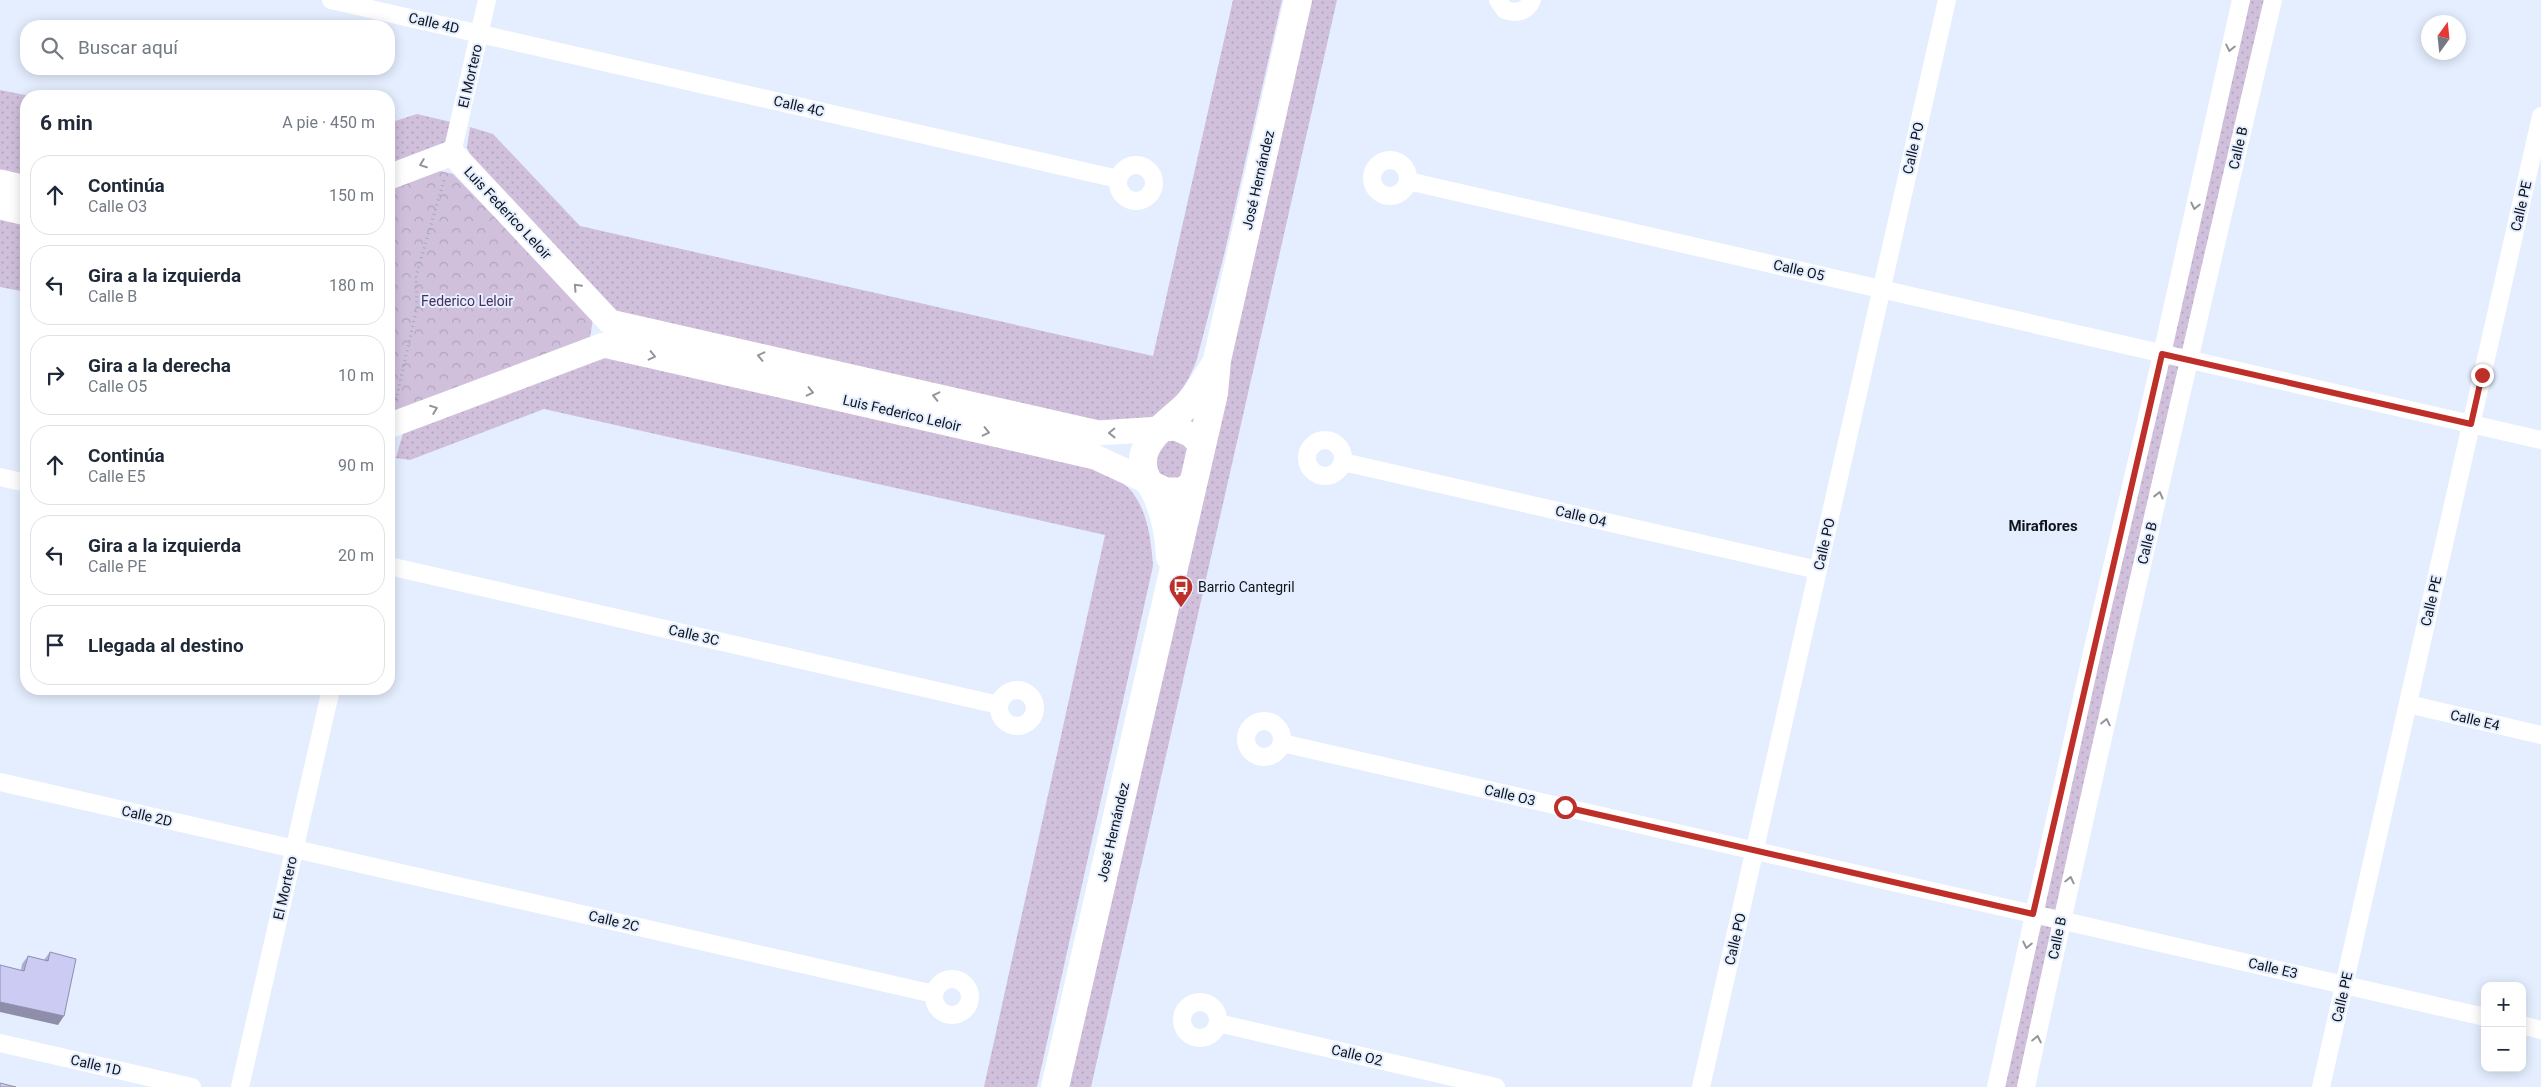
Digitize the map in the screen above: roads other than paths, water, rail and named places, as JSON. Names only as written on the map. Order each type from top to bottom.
[{"type":"main road","name":"José Hernández","points":[[1055,1087],[1214,393],[1217,360],[1298,0]]},
{"type":"main road","name":"José Hernández","points":[[1171,577],[1166,520],[1152,485],[1145,474],[1142,460],[1146,445],[1186,406],[1217,360]]},
{"type":"street","name":"Calle 4D","points":[[331,0],[479,34]]},
{"type":"street","name":"El Mortero","points":[[452,153],[487,0]]},
{"type":"street","points":[[1498,0],[1505,10],[1512,12],[1525,10],[1532,0]]},
{"type":"street","name":"Calle PO","points":[[1701,1087],[1947,0]]},
{"type":"street","name":"Calle B","points":[[1996,1087],[2033,914],[2162,354],[2241,0]]},
{"type":"street","name":"Calle B","points":[[2026,1087],[2061,920],[2273,0]]},
{"type":"street","name":"Calle 4C","points":[[479,34],[1118,179]]},
{"type":"street","name":"Calle PE","points":[[2322,1087],[2541,116]]},
{"type":"street","points":[[395,175],[452,153]]},
{"type":"street","name":"Luis Federico Leloir","points":[[452,153],[608,333],[1095,457],[1123,468],[1152,485],[1166,490],[1181,490],[1193,482]]},
{"type":"street","name":"Calle O5","points":[[1408,181],[2541,440]]},
{"type":"street","points":[[0,182],[20,187]]},
{"type":"street","points":[[0,207],[20,212]]},
{"type":"street","points":[[395,424],[608,333]]},
{"type":"street","name":"Luis Federico Leloir","points":[[608,333],[1098,433],[1176,428],[1191,435],[1201,446]]},
{"type":"street","name":"Calle O4","points":[[1343,462],[1818,570]]},
{"type":"street","points":[[0,477],[20,482]]},
{"type":"street","name":"Calle 3C","points":[[395,567],[999,705]]},
{"type":"street","name":"El Mortero","points":[[240,1087],[329,695]]},
{"type":"street","name":"Calle E4","points":[[2408,704],[2541,735]]},
{"type":"street","name":"Calle O3","points":[[1282,743],[2061,920]]},
{"type":"street","name":"Calle 2D","points":[[0,782],[294,849]]},
{"type":"street","name":"Calle 2C","points":[[294,849],[934,994]]},
{"type":"street","name":"Calle E3","points":[[2061,920],[2481,1016]]},
{"type":"street","name":"Calle O2","points":[[1218,1023],[1496,1087]]},
{"type":"street","points":[[2526,1026],[2541,1030]]},
{"type":"street","name":"Calle 1D","points":[[0,1044],[192,1087]]},
{"type":"place","name":"Barrio Cantegril","points":[[1181,608]]},
{"type":"district","name":"Miraflores","points":[[2043,526]]},
{"type":"park label","name":"Federico Leloir","points":[[467,301]]}]
